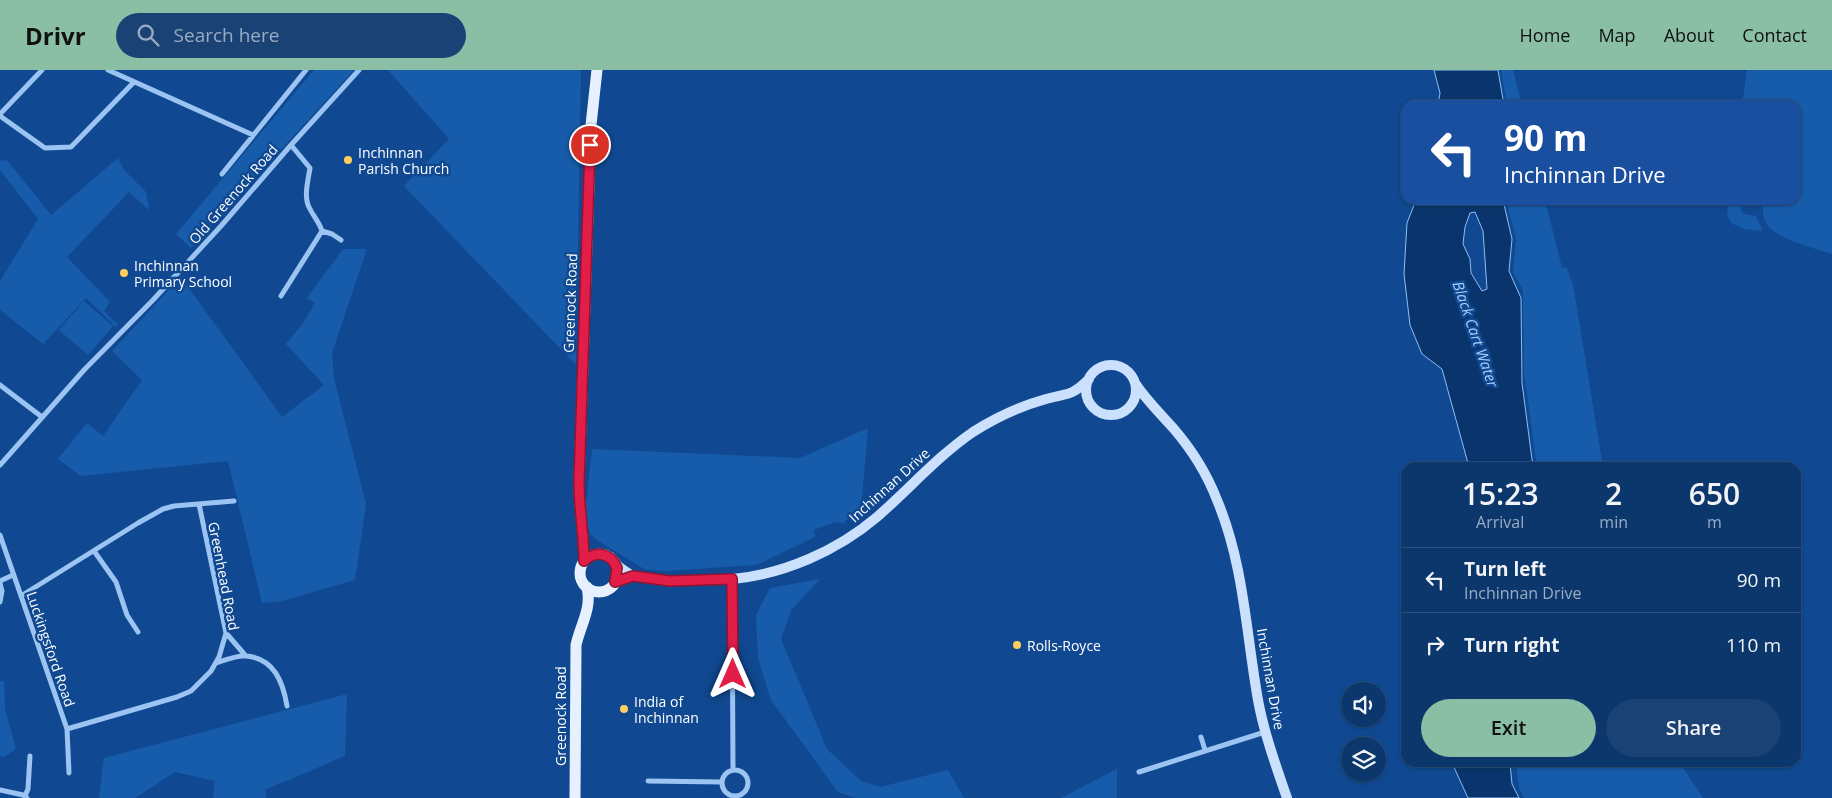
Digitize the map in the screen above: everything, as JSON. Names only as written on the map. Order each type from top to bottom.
[{"type":"main road","name":"Greenock Road","points":[[584,561],[584,537],[579,501],[579,482],[591,125],[597,70]]},
{"type":"main road","points":[[584,537],[600,554],[607,556],[615,564],[618,573],[615,582],[605,590],[598,591],[587,587],[580,575],[584,561],[600,554]]},
{"type":"main road","name":"Greenock Road","points":[[575,798],[576,645],[589,606],[587,587]]},
{"type":"main road","name":"Greenock Road","points":[[589,606],[605,590]]},
{"type":"street","points":[[42,70],[0,115],[45,148],[71,147],[134,82]]},
{"type":"street","points":[[108,70],[254,135]]},
{"type":"street","name":"Old Greenock Road","points":[[0,465],[84,370],[222,226],[291,145],[360,70]]},
{"type":"street","points":[[222,174],[303,71]]},
{"type":"street","points":[[291,145],[310,168],[307,202],[322,231],[332,234],[341,240]]},
{"type":"street","points":[[281,296],[322,231]]},
{"type":"street","points":[[1109,365],[1125,369],[1135,383],[1134,399],[1130,406],[1119,413],[1111,415],[1103,413],[1095,409],[1090,402],[1086,387],[1089,379],[1101,367],[1109,365]]},
{"type":"street","name":"Inchinnan Drive","points":[[615,564],[633,576],[670,581],[732,579],[770,572],[808,559],[835,545],[876,518],[944,454],[974,431],[1015,410],[1046,399],[1067,396],[1078,390],[1089,379]]},
{"type":"street","name":"Inchinnan Drive","points":[[1135,383],[1152,407],[1190,450],[1210,484],[1227,525],[1240,578],[1258,701],[1265,732],[1287,798]]},
{"type":"street","points":[[0,385],[42,417]]},
{"type":"street","name":"Inchinnan Drive","points":[[1067,396],[1090,402]]},
{"type":"street","points":[[1130,406],[1152,407]]},
{"type":"street","points":[[21,596],[164,509],[174,506],[234,501]]},
{"type":"street","name":"Greenhead Road","points":[[67,729],[177,697],[190,691],[202,682],[216,663],[226,633],[199,504]]},
{"type":"street","name":"Luckingsford Road","points":[[0,534],[2,547],[67,729],[69,773]]},
{"type":"street","points":[[94,551],[116,582],[127,615],[138,632]]},
{"type":"street","points":[[0,602],[2,591],[0,582],[13,575]]},
{"type":"street","name":"Inchinnan Drive","points":[[615,582],[633,576]]},
{"type":"street","points":[[732,579],[733,769]]},
{"type":"street","points":[[226,633],[245,655],[264,662],[273,668],[284,688],[287,706]]},
{"type":"street","points":[[216,663],[245,655]]},
{"type":"street","points":[[1139,772],[1265,732]]},
{"type":"street","points":[[1201,737],[1206,750]]},
{"type":"street","points":[[0,790],[26,797],[30,756]]},
{"type":"street","points":[[733,769],[745,774],[748,782],[746,790],[739,796],[730,795],[724,790],[722,782],[725,774],[733,769]]},
{"type":"street","points":[[648,781],[722,782]]},
{"type":"shaded area","points":[[314,70],[354,70],[191,248],[176,234]]},
{"type":"shaded area","points":[[388,70],[581,70],[576,365],[404,186],[449,139]]},
{"type":"shaded area","points":[[1501,70],[1513,70],[1521,100],[1506,100]]},
{"type":"shaded area","points":[[1747,70],[1832,70],[1832,254],[1806,246],[1778,234],[1766,223],[1763,212],[1763,205],[1801,205],[1801,100],[1743,100]]},
{"type":"shaded area","points":[[118,158],[124,170],[146,192],[149,210],[129,192],[67,257],[110,302],[104,311],[118,325],[116,327],[86,298],[43,344],[0,310],[0,281],[38,219],[0,170],[0,161],[7,160],[51,215]]},
{"type":"shaded area","points":[[1507,205],[1546,205],[1562,268],[1566,267],[1573,284],[1602,462],[1536,462],[1524,371],[1523,290],[1513,273],[1516,238]]},
{"type":"shaded area","points":[[1728,205],[1740,205],[1741,211],[1744,214],[1756,216],[1762,229],[1761,231],[1744,229],[1731,223],[1727,214]]},
{"type":"shaded area","points":[[343,249],[367,249],[332,353],[334,378],[366,504],[355,580],[282,601],[262,603],[228,461],[81,476],[58,459],[87,423],[103,436],[142,380],[112,351],[181,277],[282,417],[324,385],[286,344],[304,322],[315,303],[307,298]]},
{"type":"shaded area","points":[[84,301],[113,326],[88,355],[59,330]]},
{"type":"shaded area","points":[[868,428],[861,509],[843,523],[835,522],[814,530],[815,537],[756,565],[666,571],[644,569],[590,534],[585,513],[592,449],[800,458]]},
{"type":"shaded area","points":[[820,579],[791,610],[781,639],[827,749],[861,781],[880,787],[948,770],[964,798],[855,798],[838,792],[771,700],[758,658],[756,615],[770,588]]},
{"type":"shaded area","points":[[0,681],[4,681],[5,709],[16,749],[3,757],[0,756]]},
{"type":"shaded area","points":[[347,694],[345,756],[265,790],[266,798],[213,798],[215,781],[175,772],[135,798],[99,798],[104,758]]},
{"type":"shaded area","points":[[1516,767],[1683,767],[1703,798],[1524,798],[1519,788]]},
{"type":"shaded area","points":[[1117,769],[1117,798],[1061,798]]},
{"type":"water","points":[[1434,70],[1498,70],[1503,100],[1439,100],[1440,93]]},
{"type":"water","name":"Black Cart Water","points":[[1414,205],[1504,205],[1512,239],[1509,271],[1521,298],[1522,383],[1532,462],[1468,462],[1442,369],[1422,354],[1410,325],[1404,274],[1407,223]],"holes":[[[1475,212],[1483,231],[1487,289],[1482,291],[1471,273],[1470,259],[1463,244],[1465,227],[1470,213]]]},
{"type":"water","points":[[1454,767],[1510,767],[1512,784],[1519,798],[1468,798]]},
{"type":"place","name":"Inchinnan Parish Church","points":[[348,160]]},
{"type":"place","name":"Inchinnan Primary School","points":[[124,273]]},
{"type":"place","name":"Rolls-Royce","points":[[1017,645]]},
{"type":"place","name":"India of Inchinnan","points":[[624,709]]},
{"type":"route","points":[[590,145],[579,482],[579,501],[584,537],[584,561],[596,554],[604,554],[610,558],[617,568],[618,573],[615,582],[633,576],[670,581],[732,579],[733,674]]}]
